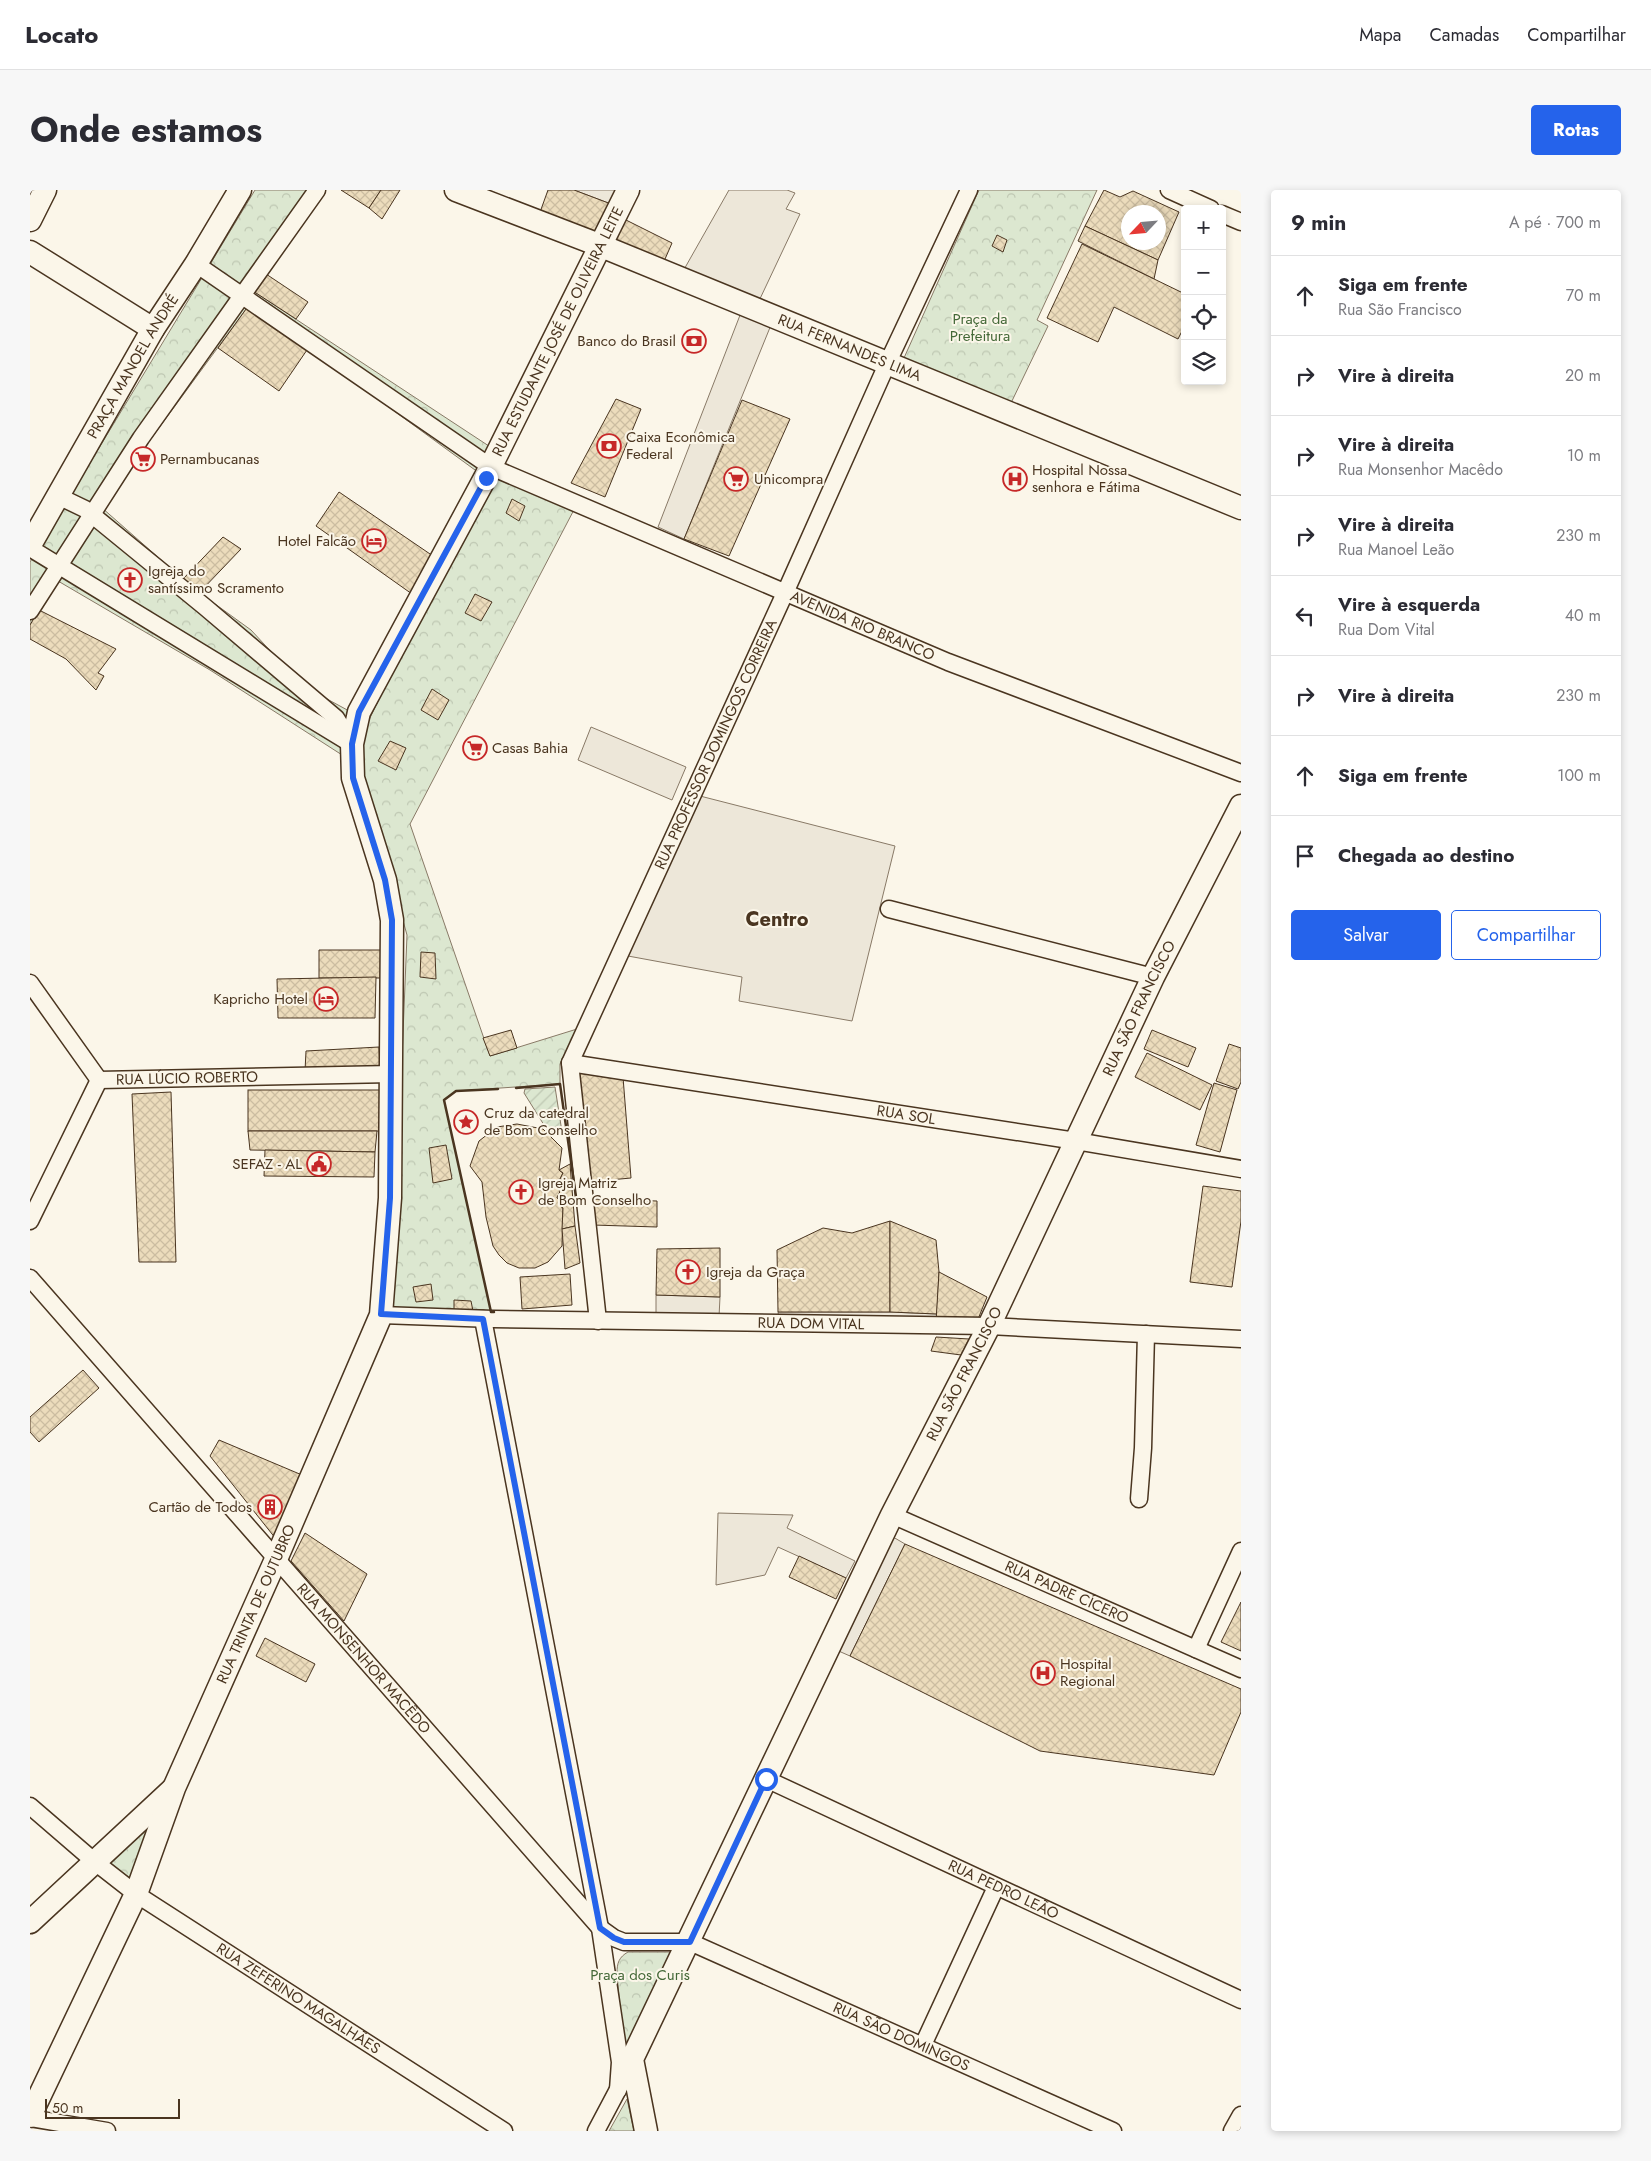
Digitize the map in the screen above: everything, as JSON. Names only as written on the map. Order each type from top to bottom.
[{"type":"street","points":[[30,220],[45,190]]},
{"type":"street","name":"PRAÇA MANOEL ANDRÉ","points":[[30,546],[153,329],[196,264],[240,190]]},
{"type":"street","points":[[30,611],[141,438],[244,296],[317,190]]},
{"type":"street","name":"RUA FERNANDES LIMA","points":[[456,190],[599,245],[888,362],[1241,508]]},
{"type":"street","name":"RUA ESTUDANTE JOSÉ DE OLIVEIRA LEITE","points":[[392,1074],[392,920],[385,880],[353,778],[352,744],[359,712],[491,467],[599,245],[628,190]]},
{"type":"street","name":"RUA PROFESSOR DOMINGOS CORREIRA","points":[[570,1063],[785,593],[888,362],[969,190]]},
{"type":"street","points":[[1169,190],[1202,205]]},
{"type":"street","points":[[1226,216],[1241,222]]},
{"type":"street","points":[[30,252],[153,329]]},
{"type":"street","name":"AVENIDA RIO BRANCO","points":[[196,264],[491,467],[948,662],[1241,773]]},
{"type":"street","points":[[58,496],[91,514],[205,607],[336,718],[352,744]]},
{"type":"street","points":[[30,546],[58,566],[352,744]]},
{"type":"street","name":"RUA SÃO FRANCISCO","points":[[632,2059],[690,1942],[892,1515],[989,1326],[1153,977],[1241,806]]},
{"type":"street","points":[[888,909],[1153,977]]},
{"type":"street","name":"RUA LÚCIO ROBERTO","points":[[30,983],[99,1080],[392,1074]]},
{"type":"street","points":[[570,1063],[598,1321]]},
{"type":"street","name":"RUA SOL","points":[[570,1063],[1076,1141],[1241,1169]]},
{"type":"street","name":"RUA TRINTA DE OUTUBRO","points":[[30,2117],[136,1894],[174,1788],[277,1557],[381,1314],[390,1198],[392,1074]]},
{"type":"street","points":[[30,1220],[99,1080]]},
{"type":"street","name":"RUA MONSENHOR MACÊDO","points":[[30,1278],[277,1557],[600,1928],[614,1938],[624,1942],[690,1942]]},
{"type":"street","name":"RUA DOM VITAL","points":[[381,1314],[483,1319],[989,1326],[1241,1339]]},
{"type":"street","points":[[483,1319],[600,1928],[620,2062],[618,2090]]},
{"type":"street","points":[[1139,1499],[1143,1448],[1146,1334]]},
{"type":"street","name":"RUA PADRE CÍCERO","points":[[892,1515],[1241,1669]]},
{"type":"street","points":[[1196,1649],[1241,1551]]},
{"type":"street","name":"RUA PEDRO LEÃO","points":[[766,1779],[1241,2000]]},
{"type":"street","points":[[30,1922],[174,1788]]},
{"type":"street","name":"RUA ZEFERINO MAGALHÃES","points":[[30,1806],[95,1862],[136,1894],[504,2131]]},
{"type":"street","points":[[923,2045],[996,1887]]},
{"type":"street","name":"RUA SÃO DOMINGOS","points":[[690,1942],[1112,2131]]},
{"type":"street","points":[[596,2131],[632,2059]]},
{"type":"street","points":[[632,2059],[646,2131]]},
{"type":"street","points":[[1232,2131],[1241,2115]]},
{"type":"street","points":[[30,2117],[107,2131]]},
{"type":"green space","points":[[255,190],[325,190],[253,291],[498,452],[491,466],[577,504],[410,824],[490,1056],[577,1029],[560,1064],[560,1084],[456,1091],[444,1100],[491,1312],[390,1307],[395,1231],[407,935],[362,774],[361,747],[367,724],[486,478],[249,305],[101,507],[193,588],[251,630],[303,686],[351,712],[353,762],[210,670],[58,581],[30,625],[30,562]]},
{"type":"green space","name":"Praça da Prefeitura","points":[[979,190],[1097,190],[1037,320],[1048,326],[1011,403],[904,358]]},
{"type":"green space","points":[[555,1087],[562,1132],[553,1135],[549,1133],[524,1093],[525,1089]]},
{"type":"green space","points":[[174,1788],[136,1894],[95,1862]]},
{"type":"green space","name":"Praça dos Curis","points":[[628,1952],[676,1952],[625,2070],[617,1966],[622,1956]]},
{"type":"green space","points":[[627,2099],[634,2131],[609,2131]]},
{"type":"shaded area","points":[[574,190],[619,190],[611,204]]},
{"type":"shaded area","points":[[729,190],[787,190],[795,193],[786,209],[800,214],[758,303],[682,273]]},
{"type":"shaded area","points":[[742,310],[771,325],[684,539],[658,527]]},
{"type":"shaded area","points":[[591,727],[686,767],[672,800],[578,760]]},
{"type":"shaded area","points":[[700,796],[895,846],[852,1021],[739,1001],[742,977],[628,956]]},
{"type":"shaded area","points":[[656,1295],[720,1297],[719,1317],[656,1316]]},
{"type":"shaded area","points":[[778,1312],[937,1314],[936,1322],[779,1320]]},
{"type":"shaded area","points":[[718,1513],[793,1515],[787,1528],[855,1561],[846,1578],[778,1547],[765,1575],[716,1585]]},
{"type":"shaded area","points":[[888,1534],[905,1544],[850,1656],[834,1649]]},
{"type":"building","points":[[341,190],[381,190],[369,208]]},
{"type":"building","points":[[381,190],[400,190],[382,219],[369,208]]},
{"type":"building","points":[[548,190],[574,190],[611,204],[593,234],[539,215]]},
{"type":"building","points":[[1104,190],[1120,197],[1133,191],[1164,205],[1121,205],[1121,243],[1085,226]]},
{"type":"building","points":[[1166,206],[1179,212],[1166,242]]},
{"type":"building","points":[[624,219],[672,243],[662,266],[609,244]]},
{"type":"building","points":[[1085,226],[1121,243],[1121,250],[1137,250],[1158,260],[1154,279],[1078,241]]},
{"type":"building","points":[[997,235],[1007,240],[1003,252],[992,246]]},
{"type":"building","points":[[1082,244],[1181,292],[1181,333],[1178,339],[1114,307],[1098,342],[1047,318]]},
{"type":"building","points":[[1137,250],[1162,250],[1158,260]]},
{"type":"building","points":[[266,274],[308,302],[296,319],[253,291]]},
{"type":"building","points":[[249,305],[309,347],[279,391],[218,348]]},
{"type":"building","name":"Caixa Econômica Federal","points":[[616,399],[641,409],[605,497],[571,483]]},
{"type":"building","name":"Unicompra","points":[[742,400],[790,419],[729,556],[684,539]]},
{"type":"building","name":"Hotel Falcão","points":[[339,492],[433,556],[412,594],[316,526]]},
{"type":"building","points":[[512,499],[525,506],[519,521],[506,513]]},
{"type":"building","points":[[223,537],[241,549],[199,593],[183,579]]},
{"type":"building","points":[[475,594],[492,602],[481,621],[465,613]]},
{"type":"building","points":[[39,610],[116,649],[98,673],[104,676],[96,690],[66,659],[30,639],[30,625]]},
{"type":"building","points":[[432,689],[449,700],[438,720],[421,710]]},
{"type":"building","points":[[390,741],[406,748],[396,770],[378,761]]},
{"type":"building","points":[[319,950],[382,950],[381,978],[319,978]]},
{"type":"building","points":[[421,952],[435,953],[436,979],[420,977]]},
{"type":"building","name":"Kapricho Hotel","points":[[376,977],[375,1018],[278,1018],[277,979]]},
{"type":"building","points":[[511,1030],[517,1048],[490,1056],[483,1038]]},
{"type":"building","points":[[1152,1030],[1196,1048],[1188,1067],[1144,1049]]},
{"type":"building","points":[[1229,1044],[1241,1048],[1241,1082],[1238,1089],[1216,1081]]},
{"type":"building","points":[[379,1047],[380,1068],[305,1071],[306,1051]]},
{"type":"building","points":[[1147,1053],[1212,1085],[1200,1110],[1135,1077]]},
{"type":"building","points":[[574,1068],[623,1077],[631,1178],[588,1182]]},
{"type":"building","points":[[1214,1083],[1237,1090],[1220,1152],[1196,1145]]},
{"type":"building","points":[[248,1090],[382,1090],[382,1131],[248,1131]]},
{"type":"building","points":[[171,1092],[176,1262],[139,1262],[132,1094]]},
{"type":"building","name":"Igreja Matriz de Bom Conselho","points":[[517,1124],[543,1129],[562,1148],[559,1170],[563,1173],[558,1183],[562,1187],[557,1198],[561,1200],[559,1205],[563,1208],[562,1246],[548,1262],[535,1268],[519,1268],[507,1263],[493,1246],[486,1217],[482,1182],[470,1166],[479,1141],[497,1127]]},
{"type":"building","points":[[248,1131],[377,1131],[375,1152],[250,1150]]},
{"type":"building","points":[[446,1145],[452,1179],[433,1183],[429,1148]]},
{"type":"building","name":"SEFAZ - AL","points":[[265,1150],[375,1152],[374,1177],[264,1176]]},
{"type":"building","points":[[570,1164],[575,1226],[562,1229],[563,1208],[559,1205],[561,1200],[557,1198],[562,1187],[558,1183],[563,1173],[559,1170]]},
{"type":"building","points":[[1203,1186],[1241,1191],[1241,1221],[1232,1287],[1190,1282]]},
{"type":"building","points":[[591,1199],[657,1201],[657,1227],[593,1225]]},
{"type":"building","points":[[890,1221],[890,1312],[778,1312],[777,1250],[823,1228],[852,1233]]},
{"type":"building","points":[[890,1221],[936,1240],[939,1272],[937,1314],[890,1312]]},
{"type":"building","points":[[575,1226],[580,1263],[565,1269],[562,1229]]},
{"type":"building","name":"Igreja da Graça","points":[[720,1248],[720,1297],[656,1295],[657,1249]]},
{"type":"building","points":[[939,1272],[987,1297],[976,1324],[936,1322]]},
{"type":"building","points":[[570,1274],[572,1305],[522,1309],[520,1277]]},
{"type":"building","points":[[431,1284],[433,1300],[416,1302],[413,1287]]},
{"type":"building","points":[[454,1300],[471,1301],[473,1311],[454,1310]]},
{"type":"building","points":[[936,1337],[969,1339],[961,1355],[931,1351]]},
{"type":"building","points":[[83,1370],[99,1388],[39,1442],[30,1432],[30,1417]]},
{"type":"building","name":"Cartão de Todos","points":[[219,1440],[302,1475],[276,1539],[210,1456]]},
{"type":"building","points":[[305,1533],[367,1574],[344,1621],[291,1561]]},
{"type":"building","name":"Hospital Regional","points":[[905,1544],[1241,1689],[1241,1712],[1214,1775],[1040,1751],[850,1656]]},
{"type":"building","points":[[799,1556],[846,1578],[836,1599],[789,1577]]},
{"type":"building","points":[[1241,1602],[1241,1651],[1221,1642]]},
{"type":"building","points":[[265,1638],[315,1664],[306,1682],[256,1656]]},
{"type":"wall","points":[[516,1088],[560,1084],[577,1204]]},
{"type":"wall","points":[[494,1312],[491,1312],[444,1100],[456,1091],[498,1089]]},
{"type":"place","name":"Banco do Brasil","points":[[694,341]]},
{"type":"place","name":"Caixa Econômica Federal","points":[[609,446]]},
{"type":"place","name":"Pernambucanas","points":[[143,459]]},
{"type":"place","name":"Unicompra","points":[[736,479]]},
{"type":"place","name":"Hospital Nossa senhora e Fátima","points":[[1015,479]]},
{"type":"place","name":"Hotel Falcão","points":[[374,541]]},
{"type":"place","name":"Igreja do santíssimo Scramento","points":[[130,580]]},
{"type":"place","name":"Casas Bahia","points":[[475,748]]},
{"type":"place","name":"Kapricho Hotel","points":[[326,999]]},
{"type":"place","name":"Cruz da catedral de Bom Conselho","points":[[466,1122]]},
{"type":"place","name":"SEFAZ - AL","points":[[319,1164]]},
{"type":"place","name":"Igreja Matriz de Bom Conselho","points":[[521,1192]]},
{"type":"place","name":"Igreja da Graça","points":[[688,1272]]},
{"type":"place","name":"Cartão de Todos","points":[[270,1507]]},
{"type":"place","name":"Hospital Regional","points":[[1043,1673]]},
{"type":"district","name":"Centro","points":[[777,919]]},
{"type":"route","points":[[486,478],[359,712],[352,744],[353,778],[385,880],[392,920],[390,1198],[381,1314],[483,1319],[600,1928],[614,1938],[624,1942],[690,1942],[766,1779]]}]
